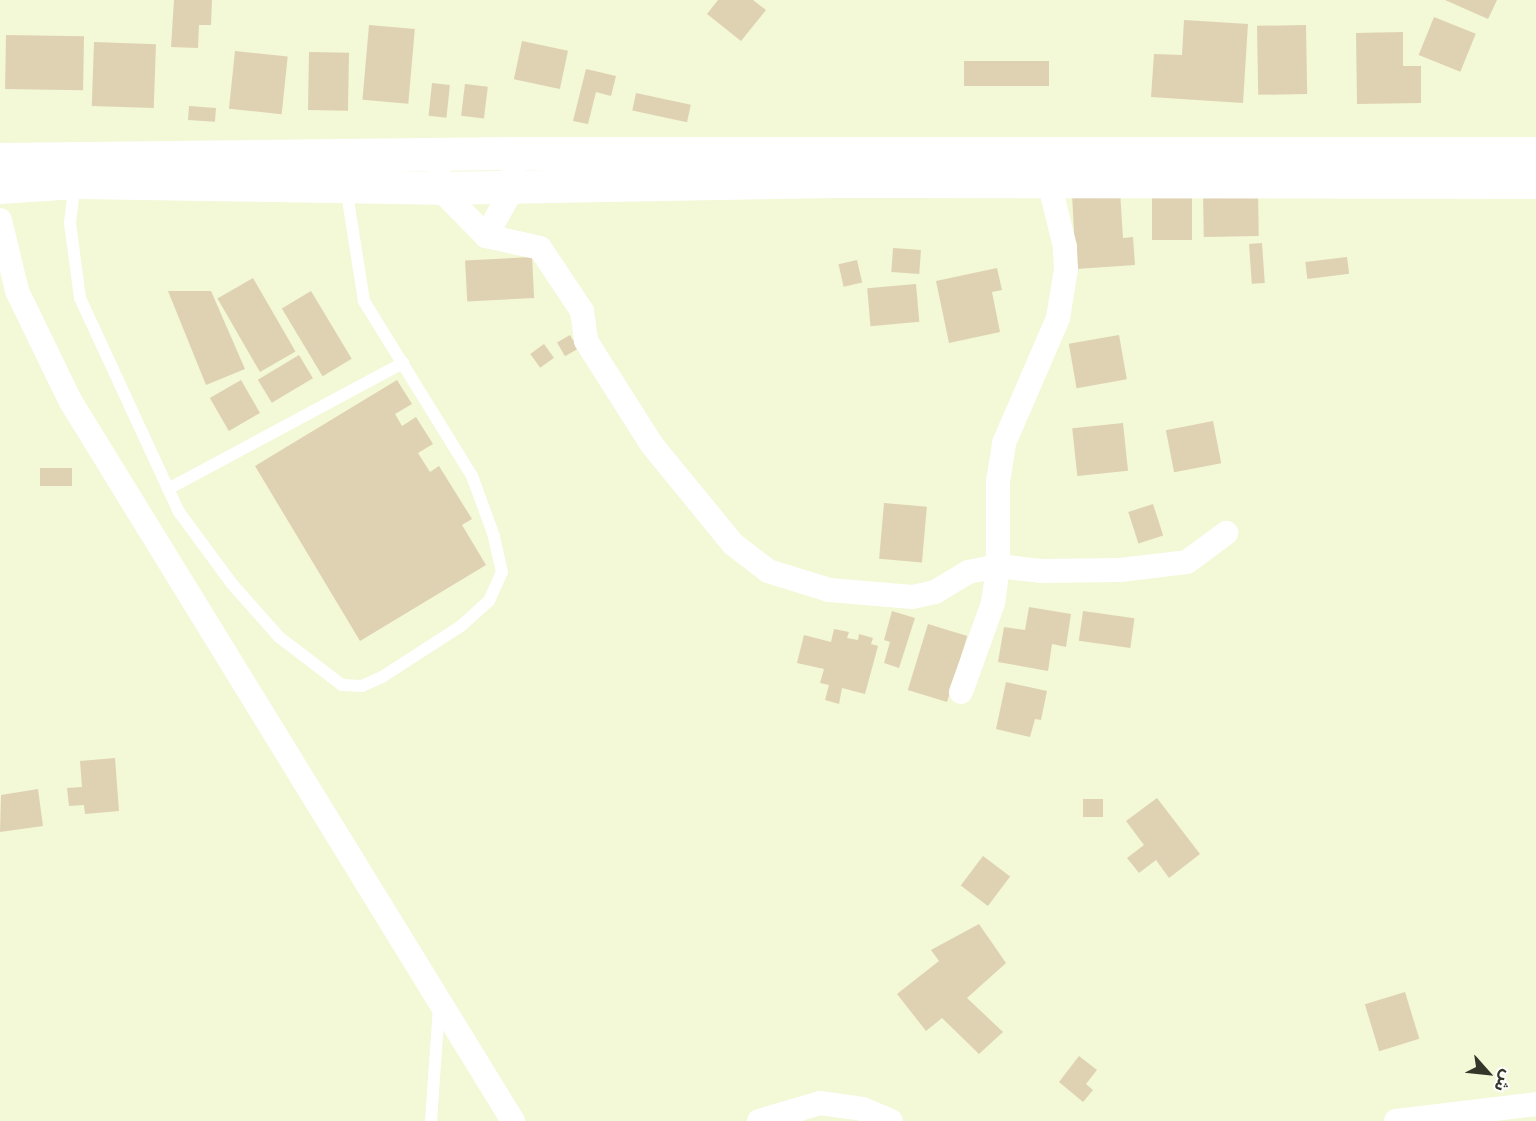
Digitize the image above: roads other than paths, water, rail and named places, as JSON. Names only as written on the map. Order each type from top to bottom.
[{"type":"main road","points":[[0,187],[75,170],[439,154],[512,153],[675,169]]},
{"type":"main road","points":[[0,159],[75,170],[346,186],[439,188],[514,186],[675,169],[1284,167],[1536,153]]},
{"type":"main road","points":[[1284,167],[1536,182]]},
{"type":"street","points":[[486,236],[514,186],[512,153]]},
{"type":"street","points":[[439,154],[439,188],[486,236],[540,248],[582,311],[586,341],[652,445],[733,544],[768,571],[830,590],[913,597],[935,592],[968,572],[998,566],[1041,571],[1120,570],[1187,562],[1226,533]]},
{"type":"street","points":[[961,692],[993,603],[998,566],[998,482],[1004,443],[1051,341],[1066,269],[1065,247],[1051,168]]},
{"type":"street","points":[[0,220],[17,291],[71,402],[370,894],[440,1001],[513,1121]]},
{"type":"street","points":[[759,1121],[820,1103],[863,1109],[891,1121]]},
{"type":"street","points":[[1396,1121],[1536,1104]]},
{"type":"lane","points":[[75,170],[70,223],[80,298],[179,513],[232,584],[279,637],[342,685],[362,686],[382,677],[461,626],[489,601],[502,572],[494,536],[472,476],[364,301],[346,186]]},
{"type":"lane","points":[[168,489],[403,363]]},
{"type":"lane","points":[[431,1121],[440,1001]]}]
